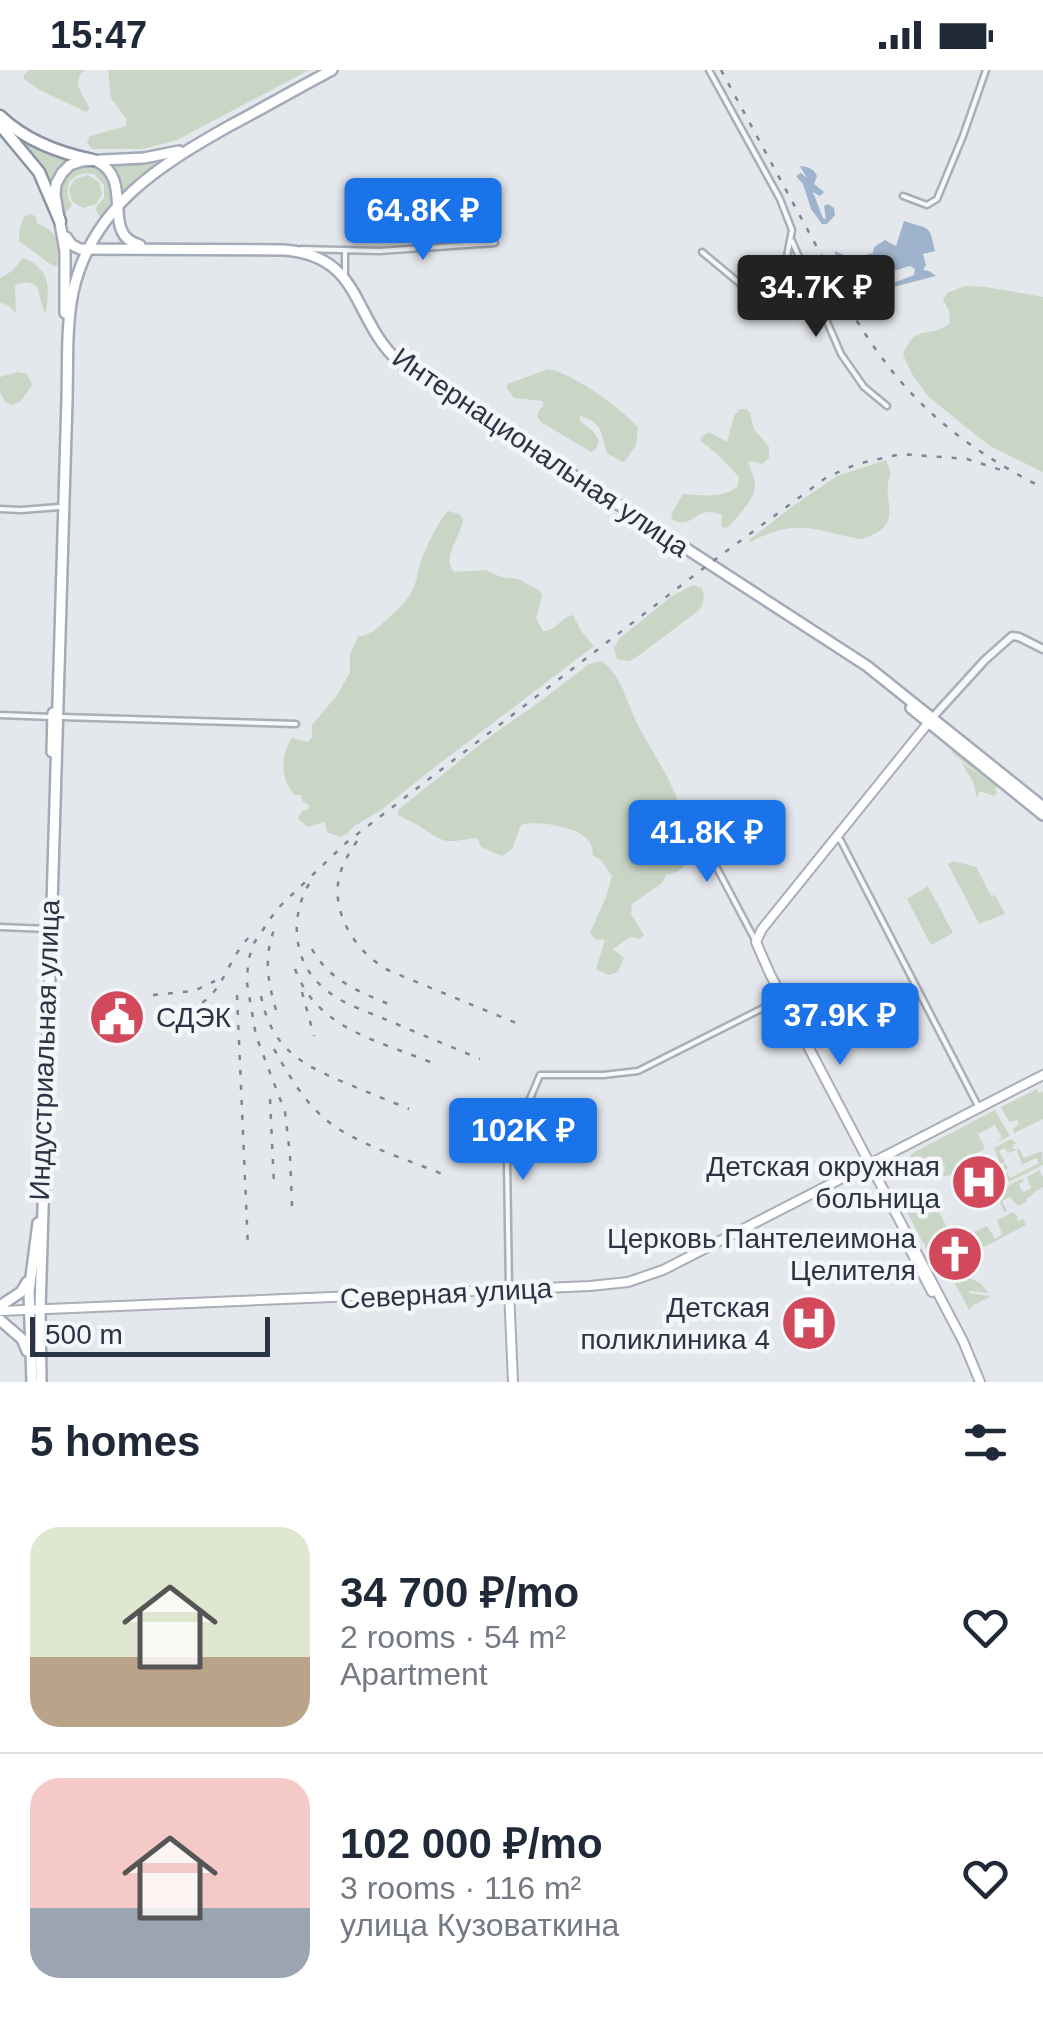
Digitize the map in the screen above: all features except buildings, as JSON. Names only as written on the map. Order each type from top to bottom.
[{"type":"highway","points":[[0,116],[36,142],[94,160]]},
{"type":"highway","points":[[0,124],[39,172],[60,221]]},
{"type":"main road","points":[[205,140],[159,156],[74,164],[62,173],[55,188],[57,206],[70,244],[90,249],[118,204],[149,175],[332,70]]},
{"type":"main road","points":[[94,160],[112,174],[120,229],[127,240],[165,248]]},
{"type":"main road","name":"Индустриальная улица","points":[[56,717],[66,275],[60,221]]},
{"type":"main road","name":"Индустриальная улица","points":[[41,1382],[32,1270],[40,1200],[71,311],[76,280],[90,249]]},
{"type":"main road","name":"Интернациональная улица","points":[[90,249],[284,250],[307,252],[328,262],[343,272],[378,338],[403,364],[823,638],[978,758],[1043,815]]},
{"type":"main road","points":[[930,720],[762,929],[752,935],[963,1341],[977,1382]]},
{"type":"main road","name":"Интернациональная улица","points":[[978,758],[1041,802]]},
{"type":"main road","name":"Индустриальная улица","points":[[32,1382],[50,929]]},
{"type":"main road","name":"Северная улица","points":[[0,1309],[509,1290],[605,1285],[644,1278],[868,1161],[1043,1076]]},
{"type":"main road","points":[[0,1309],[21,1292],[32,1270]]},
{"type":"main road","points":[[509,1290],[513,1382]]},
{"type":"main road","points":[[0,1320],[26,1347],[32,1382]]},
{"type":"street","points":[[702,252],[744,287],[766,312],[783,277],[792,240],[784,209],[709,70]]},
{"type":"street","points":[[903,196],[926,204],[937,199],[986,70]]},
{"type":"street","points":[[792,240],[841,354],[864,386],[887,406]]},
{"type":"street","points":[[284,250],[379,251],[495,243]]},
{"type":"street","points":[[328,262],[327,255],[332,250]]},
{"type":"street","points":[[343,272],[344,250]]},
{"type":"street","points":[[0,509],[59,507]]},
{"type":"street","points":[[930,720],[1012,636],[1043,650]]},
{"type":"street","points":[[0,715],[296,724]]},
{"type":"street","points":[[700,823],[700,836],[752,935]]},
{"type":"street","points":[[836,836],[980,1108]]},
{"type":"street","points":[[0,928],[50,929]]},
{"type":"street","points":[[509,1290],[506,1160],[540,1075],[640,1070],[783,998]]},
{"type":"green space","points":[[29,70],[84,70],[78,84],[90,109],[86,112],[40,90],[24,79]]},
{"type":"green space","points":[[108,70],[309,70],[177,140],[143,149],[92,149],[87,143],[90,136],[126,126],[127,120],[111,98]]},
{"type":"green space","points":[[0,121],[79,159],[52,190]]},
{"type":"green space","points":[[163,159],[121,194],[112,164]]},
{"type":"green space","points":[[91,164],[107,172],[112,192],[109,206],[101,219],[95,208],[104,198],[104,185],[94,174],[80,174],[68,186],[72,205],[64,215],[59,196],[61,180],[71,169]]},
{"type":"green space","points":[[88,175],[99,182],[102,194],[96,204],[83,208],[72,201],[69,189],[75,179]]},
{"type":"green space","points":[[30,214],[54,235],[58,245],[57,266],[19,241],[24,217]]},
{"type":"green space","points":[[23,258],[39,267],[46,279],[46,312],[37,287],[29,283],[15,286],[16,313],[0,302],[0,278]]},
{"type":"green space","points":[[965,286],[1043,297],[1043,472],[990,446],[928,396],[903,355],[913,338],[950,323],[943,299],[947,293]]},
{"type":"green space","points":[[548,369],[596,392],[638,427],[636,445],[625,461],[607,453],[594,422],[580,416],[580,421],[599,441],[591,452],[541,422],[537,416],[543,401],[514,398],[507,388],[507,384]]},
{"type":"green space","points":[[27,374],[32,385],[20,402],[12,405],[5,402],[0,392],[0,377]]},
{"type":"green space","points":[[740,409],[750,413],[754,429],[769,447],[769,458],[762,464],[748,463],[755,483],[752,498],[725,529],[721,526],[722,515],[713,512],[686,522],[673,520],[671,515],[683,494],[718,495],[737,487],[739,477],[700,438],[709,432],[727,442],[734,416]]},
{"type":"green space","points":[[886,460],[891,474],[889,518],[876,533],[861,539],[792,528],[749,543],[837,476]]},
{"type":"green space","points":[[448,511],[463,519],[451,553],[454,572],[485,570],[518,579],[539,590],[542,596],[536,618],[543,631],[573,615],[594,646],[347,834],[340,837],[327,832],[325,822],[308,827],[298,819],[309,805],[290,789],[284,775],[288,744],[292,738],[308,742],[312,737],[312,725],[338,694],[350,672],[350,654],[358,636],[376,629],[410,595],[427,546]]},
{"type":"green space","points":[[693,585],[703,592],[698,611],[634,659],[617,659],[614,648],[619,639],[672,596]]},
{"type":"green space","points":[[601,661],[619,681],[678,800],[682,825],[672,846],[681,858],[690,861],[666,875],[662,883],[632,904],[631,914],[644,935],[640,939],[630,937],[613,949],[624,958],[618,972],[609,975],[596,969],[605,940],[595,939],[590,933],[612,876],[601,860],[593,856],[584,836],[551,825],[521,825],[512,849],[502,856],[481,847],[477,838],[442,839],[398,815],[398,810],[492,735],[589,664]]},
{"type":"green space","points":[[955,748],[1000,783],[994,796],[980,791],[977,798],[961,762],[981,776],[951,752]]},
{"type":"green space","points":[[954,861],[976,867],[1005,914],[979,924],[948,864]]},
{"type":"green space","points":[[928,886],[953,933],[931,945],[907,899]]},
{"type":"green space","points":[[1037,1089],[1043,1092],[1043,1119],[1014,1133],[1013,1128],[1019,1125],[1017,1120],[1009,1122],[1001,1107]]},
{"type":"green space","points":[[995,1110],[1010,1136],[995,1143],[1002,1138],[995,1125],[978,1134],[985,1149],[957,1163],[952,1175],[943,1176],[945,1166],[927,1160],[924,1168],[912,1164],[911,1154]]},
{"type":"green space","points":[[1011,1139],[1016,1143],[1013,1149],[1019,1149],[1024,1158],[1042,1151],[1043,1165],[1009,1182],[1001,1171],[988,1177],[987,1174],[1006,1164],[1010,1178],[1039,1163],[1036,1158],[1022,1165],[1017,1150],[1008,1153],[1005,1148],[999,1151],[1005,1162],[985,1172],[978,1159],[967,1165],[972,1180],[955,1185],[969,1178],[965,1162],[981,1155],[988,1166],[999,1161],[994,1148]]},
{"type":"green space","points":[[1039,1170],[1043,1187],[1018,1206],[1010,1197],[1002,1201],[1007,1211],[1004,1212],[996,1192],[1023,1178],[1019,1184],[1024,1192],[1031,1188],[1027,1177]]},
{"type":"green space","points":[[912,1190],[941,1199],[940,1214],[951,1240],[928,1251],[901,1200],[903,1194]]},
{"type":"green space","points":[[1013,1212],[1017,1221],[1023,1219],[1026,1225],[982,1248],[974,1232],[987,1226],[995,1239],[1002,1234],[997,1220]]},
{"type":"green space","points":[[949,1272],[980,1283],[989,1293],[969,1293],[991,1296],[969,1310]]},
{"type":"water","points":[[800,166],[810,168],[817,176],[814,184],[824,192],[820,196],[813,192],[823,218],[826,219],[824,206],[834,208],[835,215],[827,224],[822,224],[811,209],[803,184],[796,176],[801,173],[807,178]]},
{"type":"water","points":[[904,221],[930,232],[935,251],[923,254],[923,270],[936,276],[870,297],[868,293],[914,275],[915,269],[910,266],[874,278],[851,279],[835,251],[852,259],[873,253],[874,247],[885,240],[896,246]]},
{"type":"railway","points":[[721,70],[857,321],[895,375],[961,438],[1043,488]]},
{"type":"railway","points":[[292,1206],[285,1112],[256,1036],[247,983],[254,943],[277,909],[347,842],[827,477],[857,464],[901,454],[967,459],[1001,470]]},
{"type":"railway","points":[[357,841],[339,878],[339,906],[350,932],[367,955],[390,971],[516,1023]]},
{"type":"railway","points":[[309,884],[297,926],[301,954],[314,979],[347,1003],[480,1059]]},
{"type":"railway","points":[[276,1010],[268,966],[277,923]]},
{"type":"railway","points":[[175,1015],[192,1009],[214,992],[251,935]]},
{"type":"railway","points":[[312,949],[337,978],[393,1006]]},
{"type":"railway","points":[[295,969],[305,989],[333,1019],[370,1039],[430,1062]]},
{"type":"railway","points":[[153,995],[194,991],[215,981]]},
{"type":"railway","points":[[302,992],[314,1036]]},
{"type":"railway","points":[[237,995],[248,1248]]},
{"type":"railway","points":[[261,996],[279,1040],[300,1060],[409,1109]]},
{"type":"railway","points":[[274,1049],[303,1095],[337,1128],[366,1144],[447,1176]]},
{"type":"railway","points":[[270,1099],[274,1184]]},
{"type":"place","name":"СДЭК","points":[[117,1017]]},
{"type":"place","name":"Детская окружная больница","points":[[979,1182]]},
{"type":"place","name":"Церковь Пантелеимона Целителя","points":[[955,1254]]},
{"type":"place","name":"Детская поликлиника 4","points":[[809,1323]]}]
